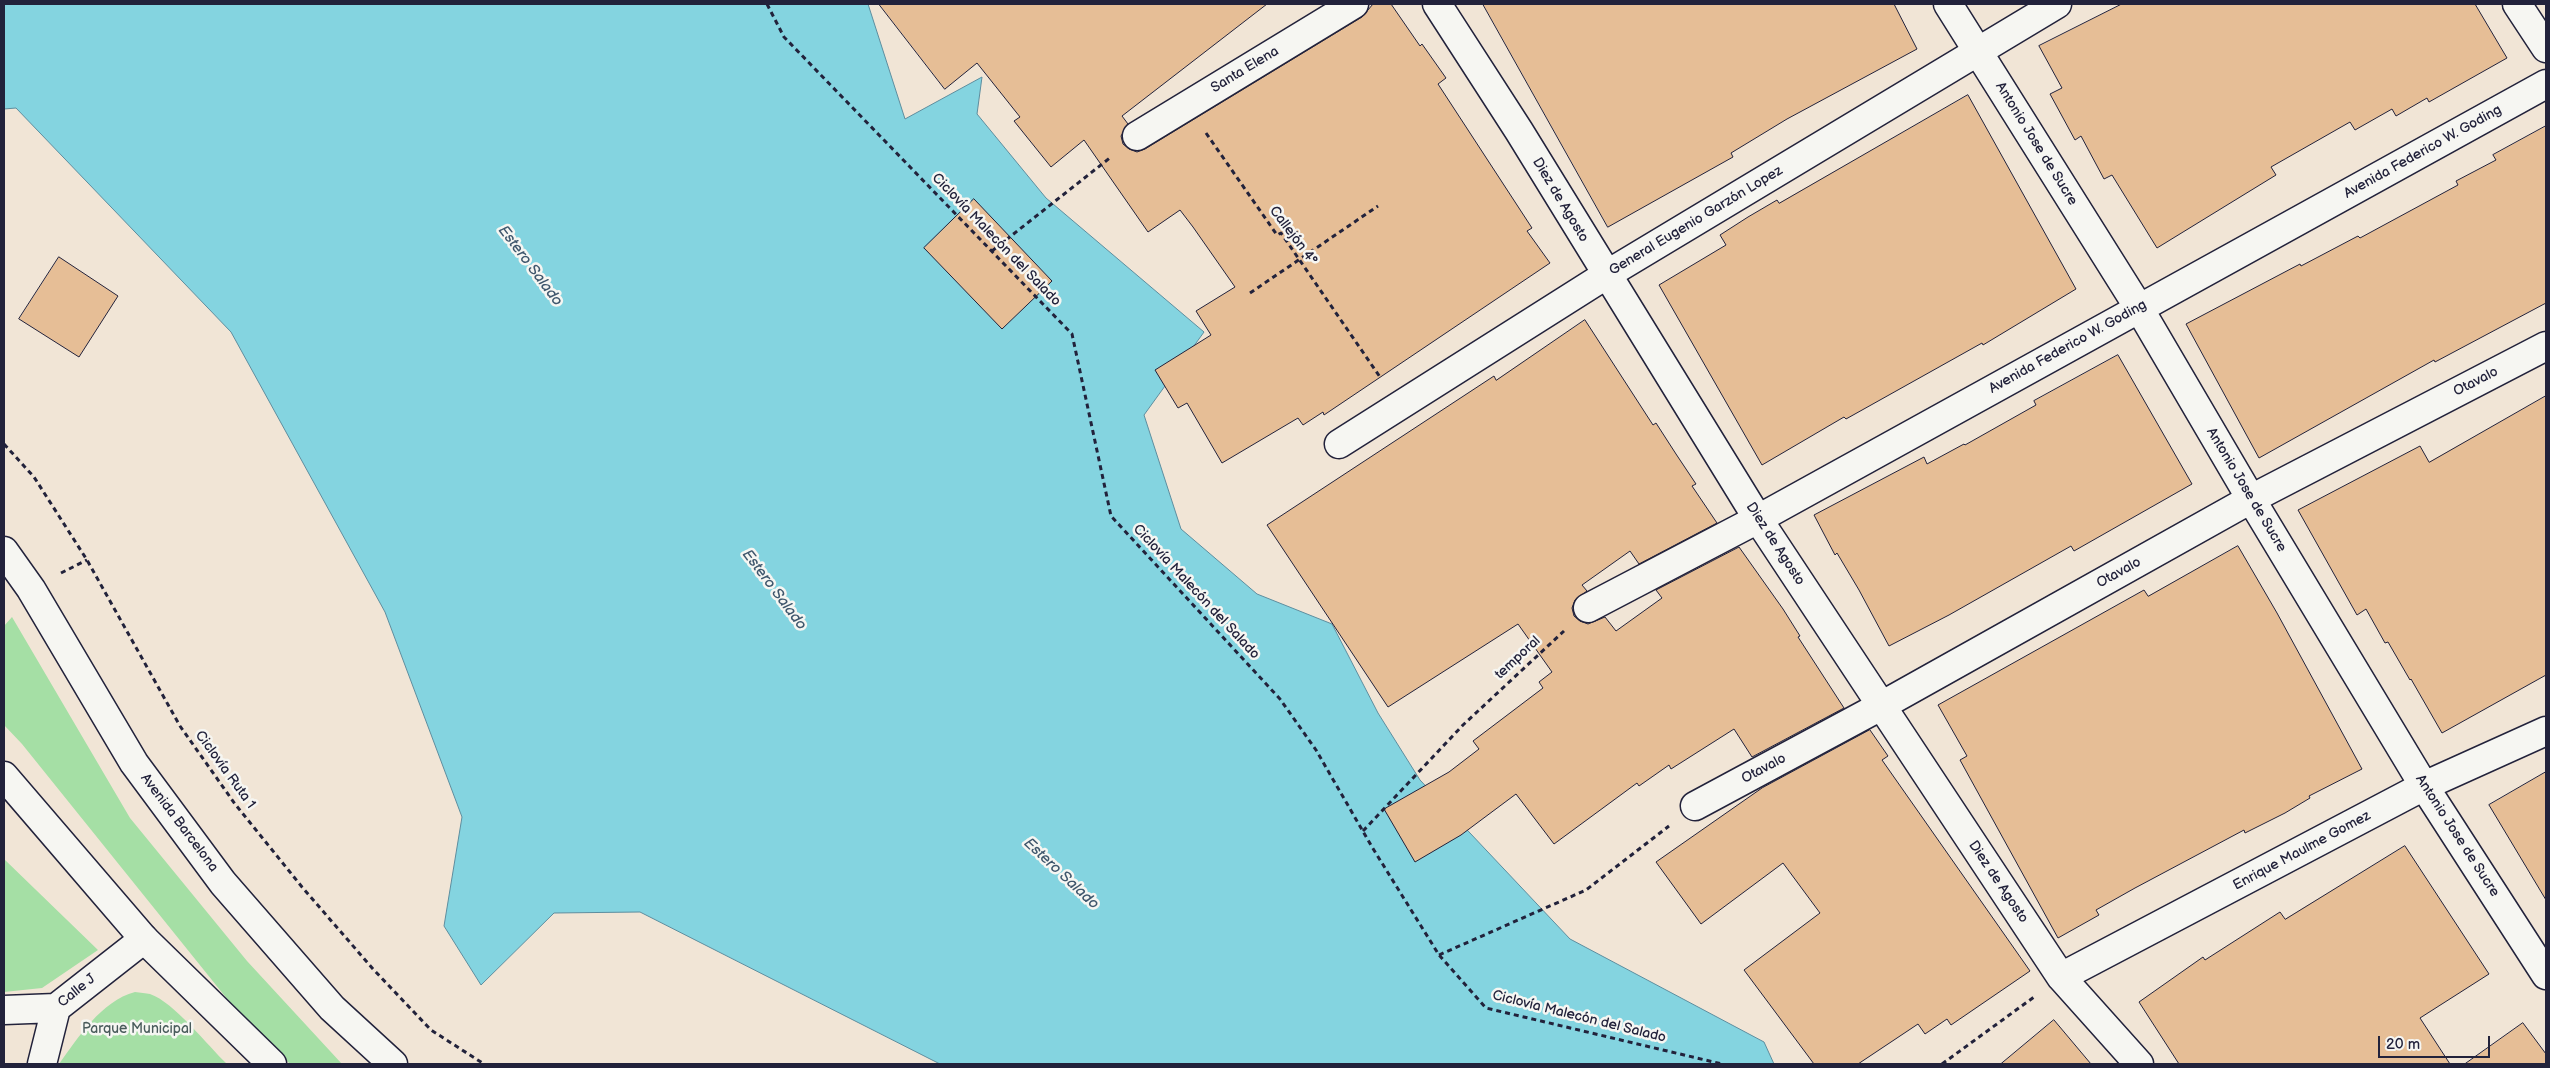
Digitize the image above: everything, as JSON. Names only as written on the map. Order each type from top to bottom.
[{"type":"street","name":"Santa Elena","points":[[1137,136],[1354,4]]},
{"type":"street","name":"Diez de Agosto","points":[[1437,4],[1519,131],[1758,519],[1881,706],[2061,977],[2139,1064]]},
{"type":"street","name":"Antonio Jose de Sucre","points":[[1948,4],[2139,308],[2251,499],[2424,786],[2546,974]]},
{"type":"street","name":"General Eugenio Garzón Lopez","points":[[1339,444],[1399,404],[1606,275],[2057,4]]},
{"type":"street","points":[[2517,4],[2546,48]]},
{"type":"street","name":"Avenida Federico W. Goding","points":[[1588,608],[1758,519],[2546,84]]},
{"type":"street","name":"Otavalo","points":[[1695,806],[1881,706],[2251,499],[2546,346]]},
{"type":"street","name":"Avenida Barcelona","points":[[4,551],[31,588],[134,763],[223,883],[332,1008],[393,1064]]},
{"type":"street","name":"Enrique Maulme Gomez","points":[[2061,977],[2424,786],[2546,731]]},
{"type":"street","points":[[4,776],[144,939],[272,1064]]},
{"type":"street","name":"Calle J","points":[[42,1064],[56,1008],[144,939]]},
{"type":"street","points":[[4,1010],[56,1008]]},
{"type":"path","name":"Ciclovía Malecón del Salado","points":[[767,4],[784,38],[1072,334],[1110,516],[1280,699],[1316,750],[1363,831],[1439,954],[1486,1008],[1722,1064]]},
{"type":"path","name":"Callejón 4°","points":[[1187,105],[1276,235],[1280,233],[1399,404]]},
{"type":"path","points":[[992,251],[1110,158]]},
{"type":"path","points":[[1250,294],[1378,206]]},
{"type":"path","name":"Ciclovía Ruta 1","points":[[4,444],[34,477],[87,560],[180,726],[236,804],[302,887],[373,969],[431,1030],[484,1064]]},
{"type":"path","name":"temporal","points":[[1363,831],[1463,725],[1588,608]]},
{"type":"path","points":[[1439,954],[1586,890],[1695,806]]},
{"type":"path","points":[[1942,1064],[2061,977]]},
{"type":"green space","points":[[12,617],[130,818],[247,961],[342,1064],[290,1064],[228,1000],[22,744],[4,725],[4,626]]},
{"type":"green space","points":[[4,859],[98,950],[42,988],[4,992]]},
{"type":"green space","name":"Parque Municipal","points":[[135,992],[150,994],[169,1006],[227,1064],[59,1064],[82,1032],[101,1012],[111,1003]]},
{"type":"water","name":"Estero Salado","points":[[4,4],[868,4],[905,119],[982,77],[977,114],[1046,198],[1204,332],[1144,415],[1181,529],[1257,594],[1332,624],[1378,713],[1420,780],[1570,939],[1764,1042],[1774,1064],[940,1064],[640,912],[554,913],[481,985],[444,926],[462,817],[385,612],[231,332],[16,108],[4,109]]},
{"type":"building","points":[[879,4],[1267,4],[1122,116],[1128,124],[1121,136],[1123,144],[1137,152],[1145,149],[1362,17],[1373,4],[1391,4],[1420,46],[1422,44],[1446,78],[1438,84],[1532,228],[1527,231],[1550,263],[1324,415],[1323,412],[1303,425],[1298,418],[1222,463],[1187,403],[1178,408],[1155,370],[1211,335],[1196,311],[1235,287],[1193,227],[1180,210],[1148,232],[1084,140],[1051,167],[1014,121],[1020,117],[977,63],[945,89]]},
{"type":"building","points":[[1483,4],[1894,4],[1917,49],[1787,119],[1731,153],[1733,157],[1608,227]]},
{"type":"building","points":[[2122,4],[2475,4],[2507,58],[2429,102],[2427,98],[2396,116],[2392,109],[2355,130],[2350,122],[2271,167],[2276,175],[2157,248],[2112,175],[2104,179],[2081,136],[2075,140],[2050,94],[2062,88],[2039,46]]},
{"type":"building","points":[[1968,95],[2076,289],[1983,345],[1982,343],[1846,419],[1844,417],[1762,465],[1659,285],[1726,245],[1720,235],[1748,217],[1777,200],[1779,203]]},
{"type":"building","points":[[2546,126],[2546,303],[2435,362],[2434,360],[2259,458],[2186,324],[2300,264],[2301,266],[2358,236],[2360,238],[2458,185],[2456,181],[2496,160],[2493,155]]},
{"type":"building","points":[[974,199],[1052,281],[1002,329],[924,248]]},
{"type":"building","points":[[59,257],[118,296],[79,357],[19,319]]},
{"type":"building","points":[[1585,320],[1653,425],[1656,423],[1696,484],[1692,486],[1717,523],[1639,564],[1630,551],[1582,585],[1587,591],[1575,600],[1572,608],[1574,616],[1588,624],[1605,617],[1616,631],[1662,598],[1656,590],[1739,547],[1783,609],[1800,636],[1798,637],[1844,708],[1752,757],[1734,729],[1671,769],[1669,765],[1639,786],[1637,783],[1554,844],[1516,794],[1461,835],[1415,862],[1384,809],[1449,772],[1479,749],[1473,741],[1543,688],[1539,682],[1552,672],[1518,624],[1388,707],[1267,525],[1494,376],[1496,380]]},
{"type":"building","points":[[2118,355],[2192,484],[2074,551],[2071,546],[1949,615],[1889,646],[1859,590],[1837,553],[1835,555],[1814,515],[1924,457],[1927,464],[1965,445],[2036,405],[2034,401]]},
{"type":"building","points":[[2546,396],[2546,675],[2442,733],[2411,679],[2388,642],[2385,643],[2366,609],[2357,615],[2298,510],[2420,446],[2429,462]]},
{"type":"building","points":[[2238,546],[2277,613],[2362,769],[2309,796],[2310,798],[2285,813],[2245,833],[2244,830],[2135,888],[2096,910],[2099,915],[2058,938],[1960,760],[1967,756],[1938,705],[2144,590],[2148,596]]},
{"type":"building","points":[[1870,730],[1888,756],[1882,760],[2030,971],[1951,1025],[1947,1019],[1925,1034],[1918,1024],[1858,1064],[1814,1064],[1744,970],[1820,913],[1783,863],[1701,924],[1656,862],[1762,788]]},
{"type":"building","points":[[2546,772],[2546,900],[2489,805]]},
{"type":"building","points":[[2405,846],[2489,974],[2420,1018],[2450,1064],[2179,1064],[2139,1002],[2203,957],[2205,960],[2280,912],[2285,919]]},
{"type":"building","points":[[2054,1020],[2091,1064],[2001,1064]]},
{"type":"building","points":[[2523,1023],[2546,1054],[2546,1064],[2465,1064]]}]
